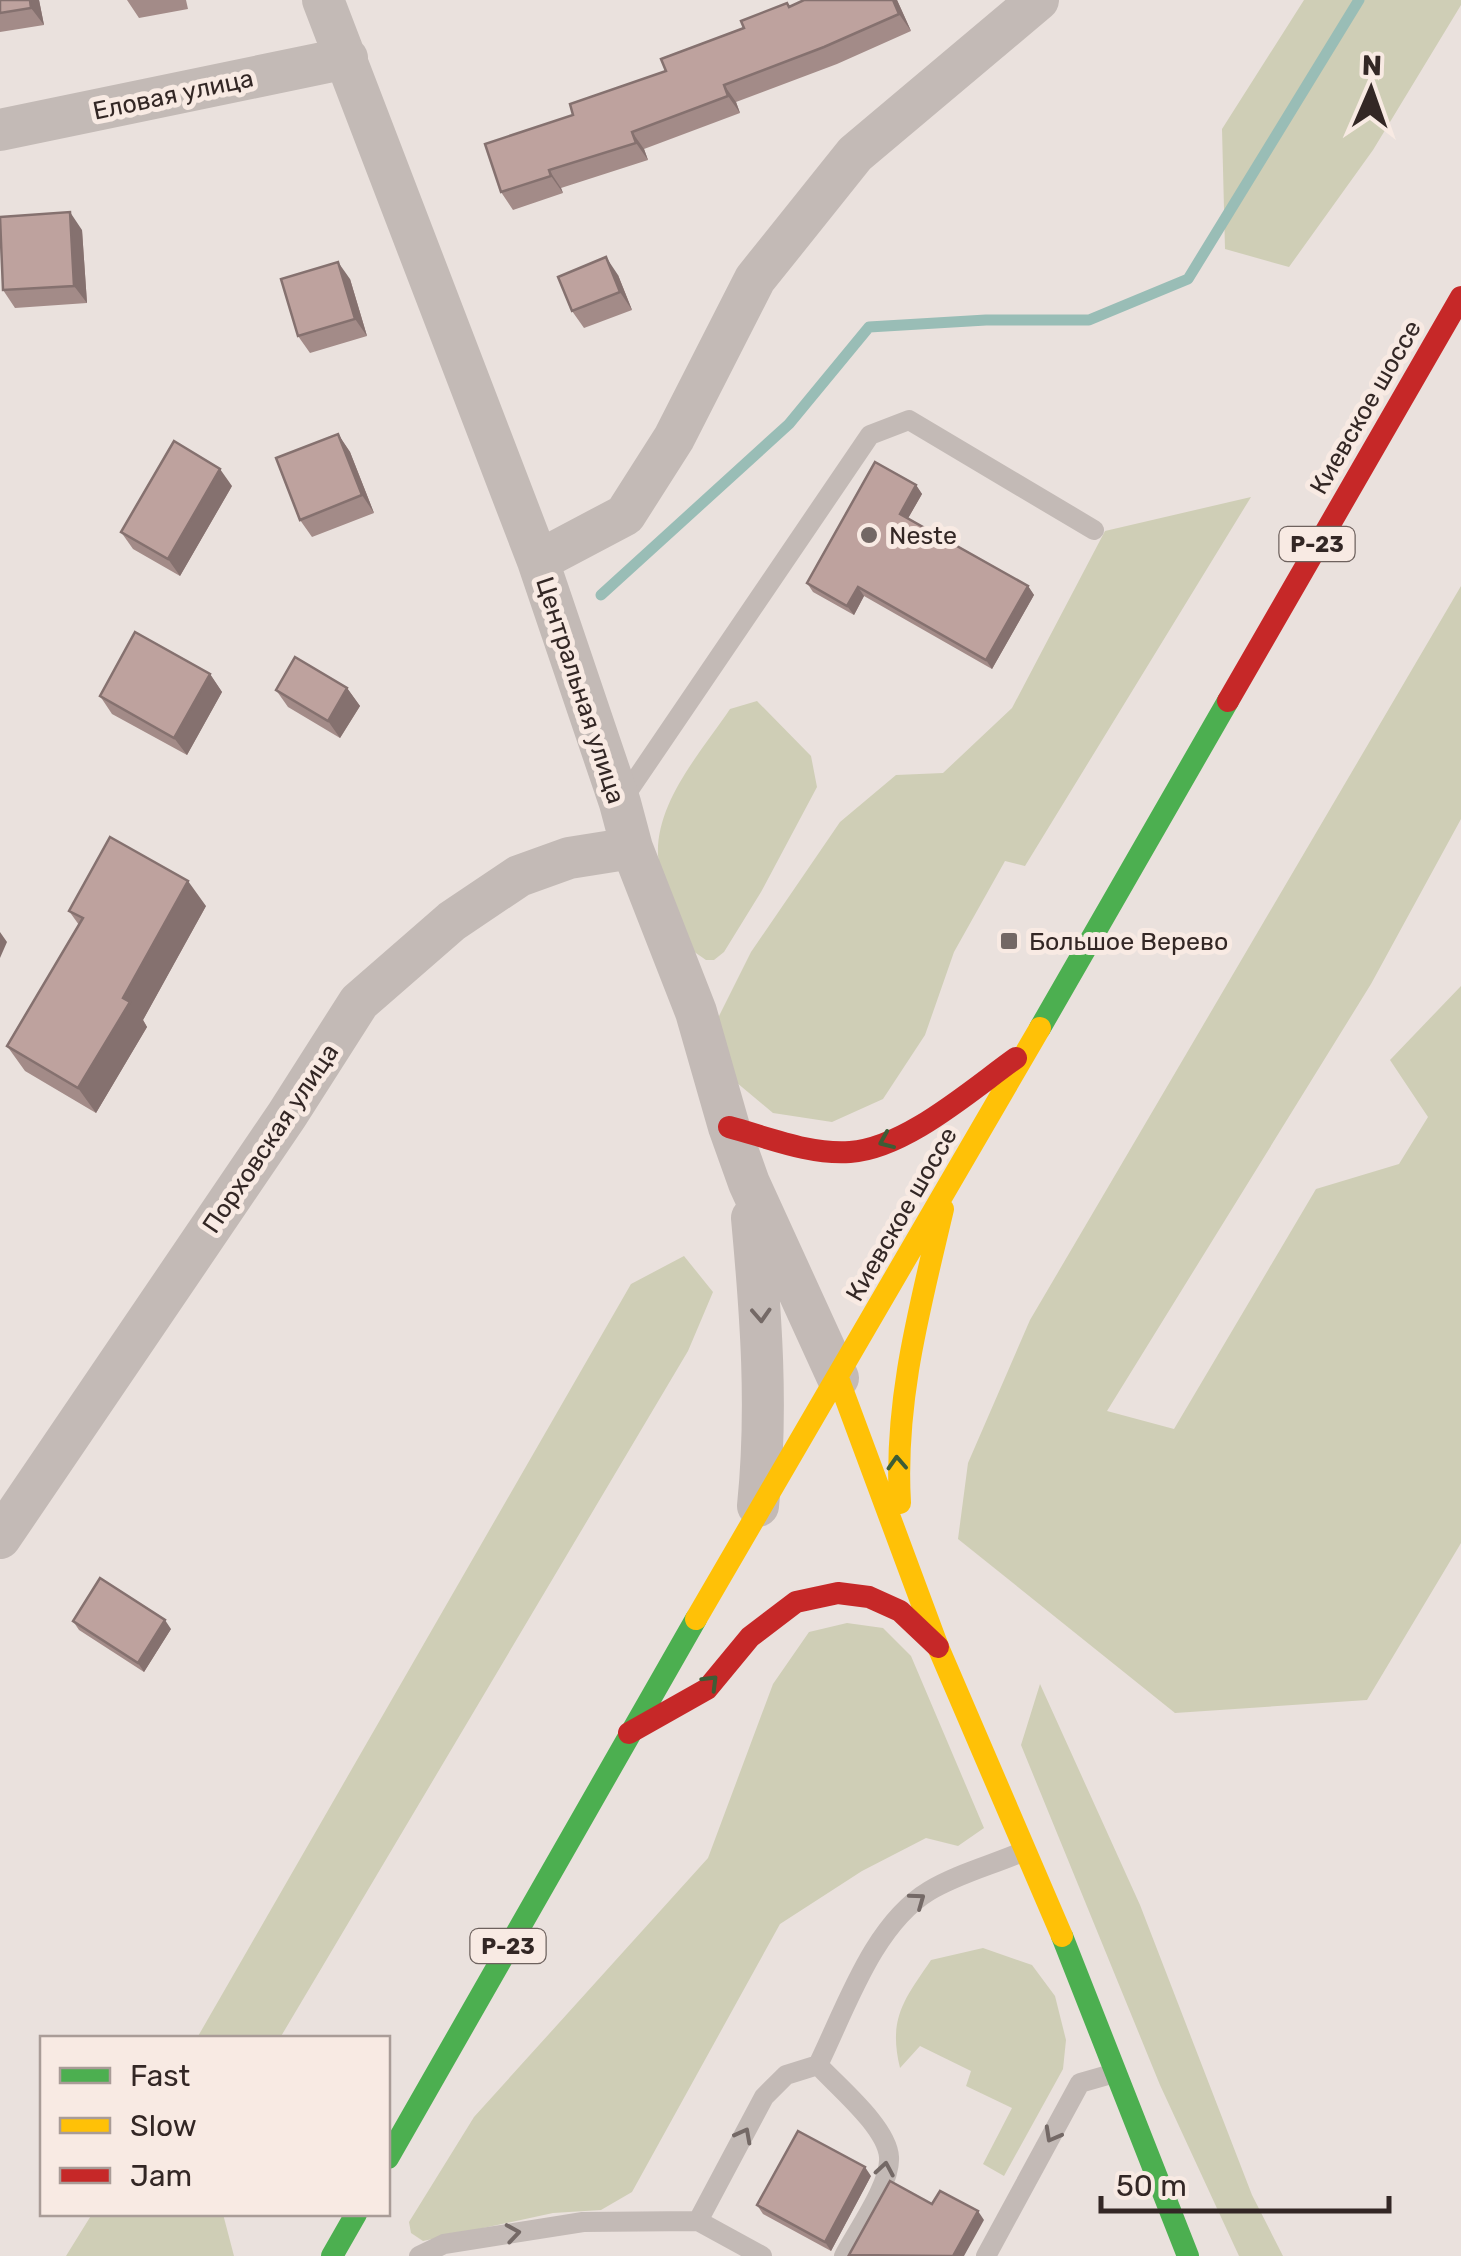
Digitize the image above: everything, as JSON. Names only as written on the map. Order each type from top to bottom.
[{"type":"main road","name":"Киевское шоссе","points":[[390,2154],[629,1733],[948,1190],[1461,297]]},
{"type":"main road","points":[[728,1127],[818,1150],[853,1152],[889,1142],[1026,1051]]},
{"type":"main road","points":[[906,1560],[895,1454],[898,1412],[948,1190]]},
{"type":"main road","points":[[838,1378],[938,1647],[1085,1989],[1188,2256]]},
{"type":"main road","points":[[629,1733],[707,1690],[750,1636],[796,1602],[838,1593],[869,1597],[900,1610],[938,1647]]},
{"type":"main road","points":[[332,2256],[355,2216]]},
{"type":"street","name":"Центральная улица","points":[[323,0],[538,561],[632,848],[696,1012],[728,1127],[749,1183],[838,1378]]},
{"type":"street","points":[[538,561],[625,515],[674,438],[754,279],[855,154],[1038,0]]},
{"type":"street","name":"Еловая улица","points":[[0,130],[347,58]]},
{"type":"street","name":"Порховская улица","points":[[0,1538],[288,1115],[359,1002],[452,921],[519,876],[569,858],[632,848]]},
{"type":"street","points":[[749,1183],[761,1301],[764,1388],[764,1449],[757,1516]]},
{"type":"lane","points":[[620,803],[870,435],[909,420],[1094,530]]},
{"type":"lane","points":[[698,2222],[764,2097],[786,2075],[818,2065],[881,1937],[902,1912],[930,1890],[1024,1851]]},
{"type":"lane","points":[[818,2065],[880,2131],[889,2155],[886,2177],[844,2256]]},
{"type":"lane","points":[[986,2256],[1080,2083],[1117,2072]]},
{"type":"lane","points":[[419,2256],[444,2244],[582,2222],[698,2222],[762,2256]]},
{"type":"green space","points":[[1304,0],[1461,0],[1461,5],[1373,150],[1289,267],[1225,249],[1222,129]]},
{"type":"green space","points":[[1251,497],[1025,866],[1005,861],[954,952],[925,1035],[883,1099],[832,1122],[773,1113],[724,1072],[714,1026],[751,952],[840,822],[896,775],[943,773],[1012,708],[1105,531]]},
{"type":"green space","points":[[1461,586],[1461,819],[1371,984],[1107,1411],[1174,1429],[1316,1189],[1399,1164],[1428,1117],[1390,1060],[1461,986],[1461,1543],[1367,1700],[1175,1713],[958,1539],[968,1463],[1030,1320]]},
{"type":"green space","points":[[757,701],[811,756],[817,787],[724,952],[714,960],[706,960],[693,951],[667,891],[658,855],[659,835],[664,815],[683,777],[730,709]]},
{"type":"green space","points":[[684,1256],[713,1292],[688,1351],[281,2036],[198,2036],[631,1284]]},
{"type":"green space","points":[[847,1623],[883,1628],[911,1656],[984,1828],[958,1846],[926,1838],[862,1871],[780,1924],[632,2192],[601,2210],[553,2213],[423,2241],[411,2233],[409,2222],[474,2117],[708,1858],[773,1684],[809,1632]]},
{"type":"green space","points":[[1040,1684],[1140,1905],[1252,2195],[1283,2256],[1239,2256],[1160,2085],[1021,1745]]},
{"type":"green space","points":[[983,1948],[1032,1965],[1055,1996],[1066,2040],[1063,2069],[1004,2176],[983,2164],[1012,2108],[966,2086],[971,2071],[920,2046],[900,2068],[897,2051],[901,2010],[931,1960]]},
{"type":"green space","points":[[91,2216],[224,2216],[234,2256],[66,2256]]},
{"type":"building","points":[[0,0],[30,0],[31,8],[0,13]]},
{"type":"building","points":[[804,0],[893,0],[899,14],[724,85],[728,96],[632,132],[636,143],[549,170],[551,176],[501,192],[485,144],[573,115],[570,104],[666,71],[661,59],[744,28],[741,21]]},
{"type":"building","points":[[70,212],[74,286],[3,290],[0,217]]},
{"type":"building","points":[[606,257],[620,292],[572,311],[558,277]]},
{"type":"building","points":[[338,262],[355,319],[298,336],[281,279]]},
{"type":"building","points":[[338,434],[362,495],[300,520],[276,458]]},
{"type":"building","points":[[174,441],[220,469],[168,559],[121,532]]},
{"type":"building","points":[[875,462],[916,485],[900,514],[1028,586],[986,660],[858,587],[847,606],[807,583]]},
{"type":"building","points":[[135,632],[210,674],[174,738],[100,696]]},
{"type":"building","points":[[295,657],[347,688],[328,721],[276,690]]},
{"type":"building","points":[[110,837],[188,881],[123,998],[130,1002],[78,1088],[7,1046],[83,918],[69,911]]},
{"type":"building","points":[[100,1578],[165,1620],[138,1663],[73,1621]]},
{"type":"building","points":[[798,2131],[865,2167],[825,2242],[757,2205]]},
{"type":"building","points":[[890,2181],[932,2204],[940,2191],[978,2211],[953,2256],[849,2255]]},
{"type":"waterway","points":[[601,595],[789,424],[869,327],[986,320],[1089,320],[1188,279],[1359,0]]},
{"type":"traffic: fast","points":[[1040,1028],[1228,701]]},
{"type":"traffic: fast","points":[[390,2154],[696,1619]]},
{"type":"traffic: fast","points":[[1062,1936],[1188,2256]]},
{"type":"traffic: fast","points":[[332,2256],[355,2216]]},
{"type":"traffic: slow","points":[[696,1619],[1040,1028]]},
{"type":"traffic: slow","points":[[900,1503],[905,1391],[943,1209]]},
{"type":"traffic: slow","points":[[838,1378],[938,1647],[1062,1936]]},
{"type":"traffic: jam","points":[[1228,701],[1461,297]]},
{"type":"traffic: jam","points":[[729,1127],[820,1151],[871,1148],[915,1129],[1016,1058]]},
{"type":"traffic: jam","points":[[629,1733],[707,1689],[750,1637],[796,1602],[838,1593],[869,1597],[900,1611],[938,1647]]},
{"type":"place","name":"Neste","points":[[869,535]]},
{"type":"place","name":"Большое Верево","points":[[1009,941]]}]
